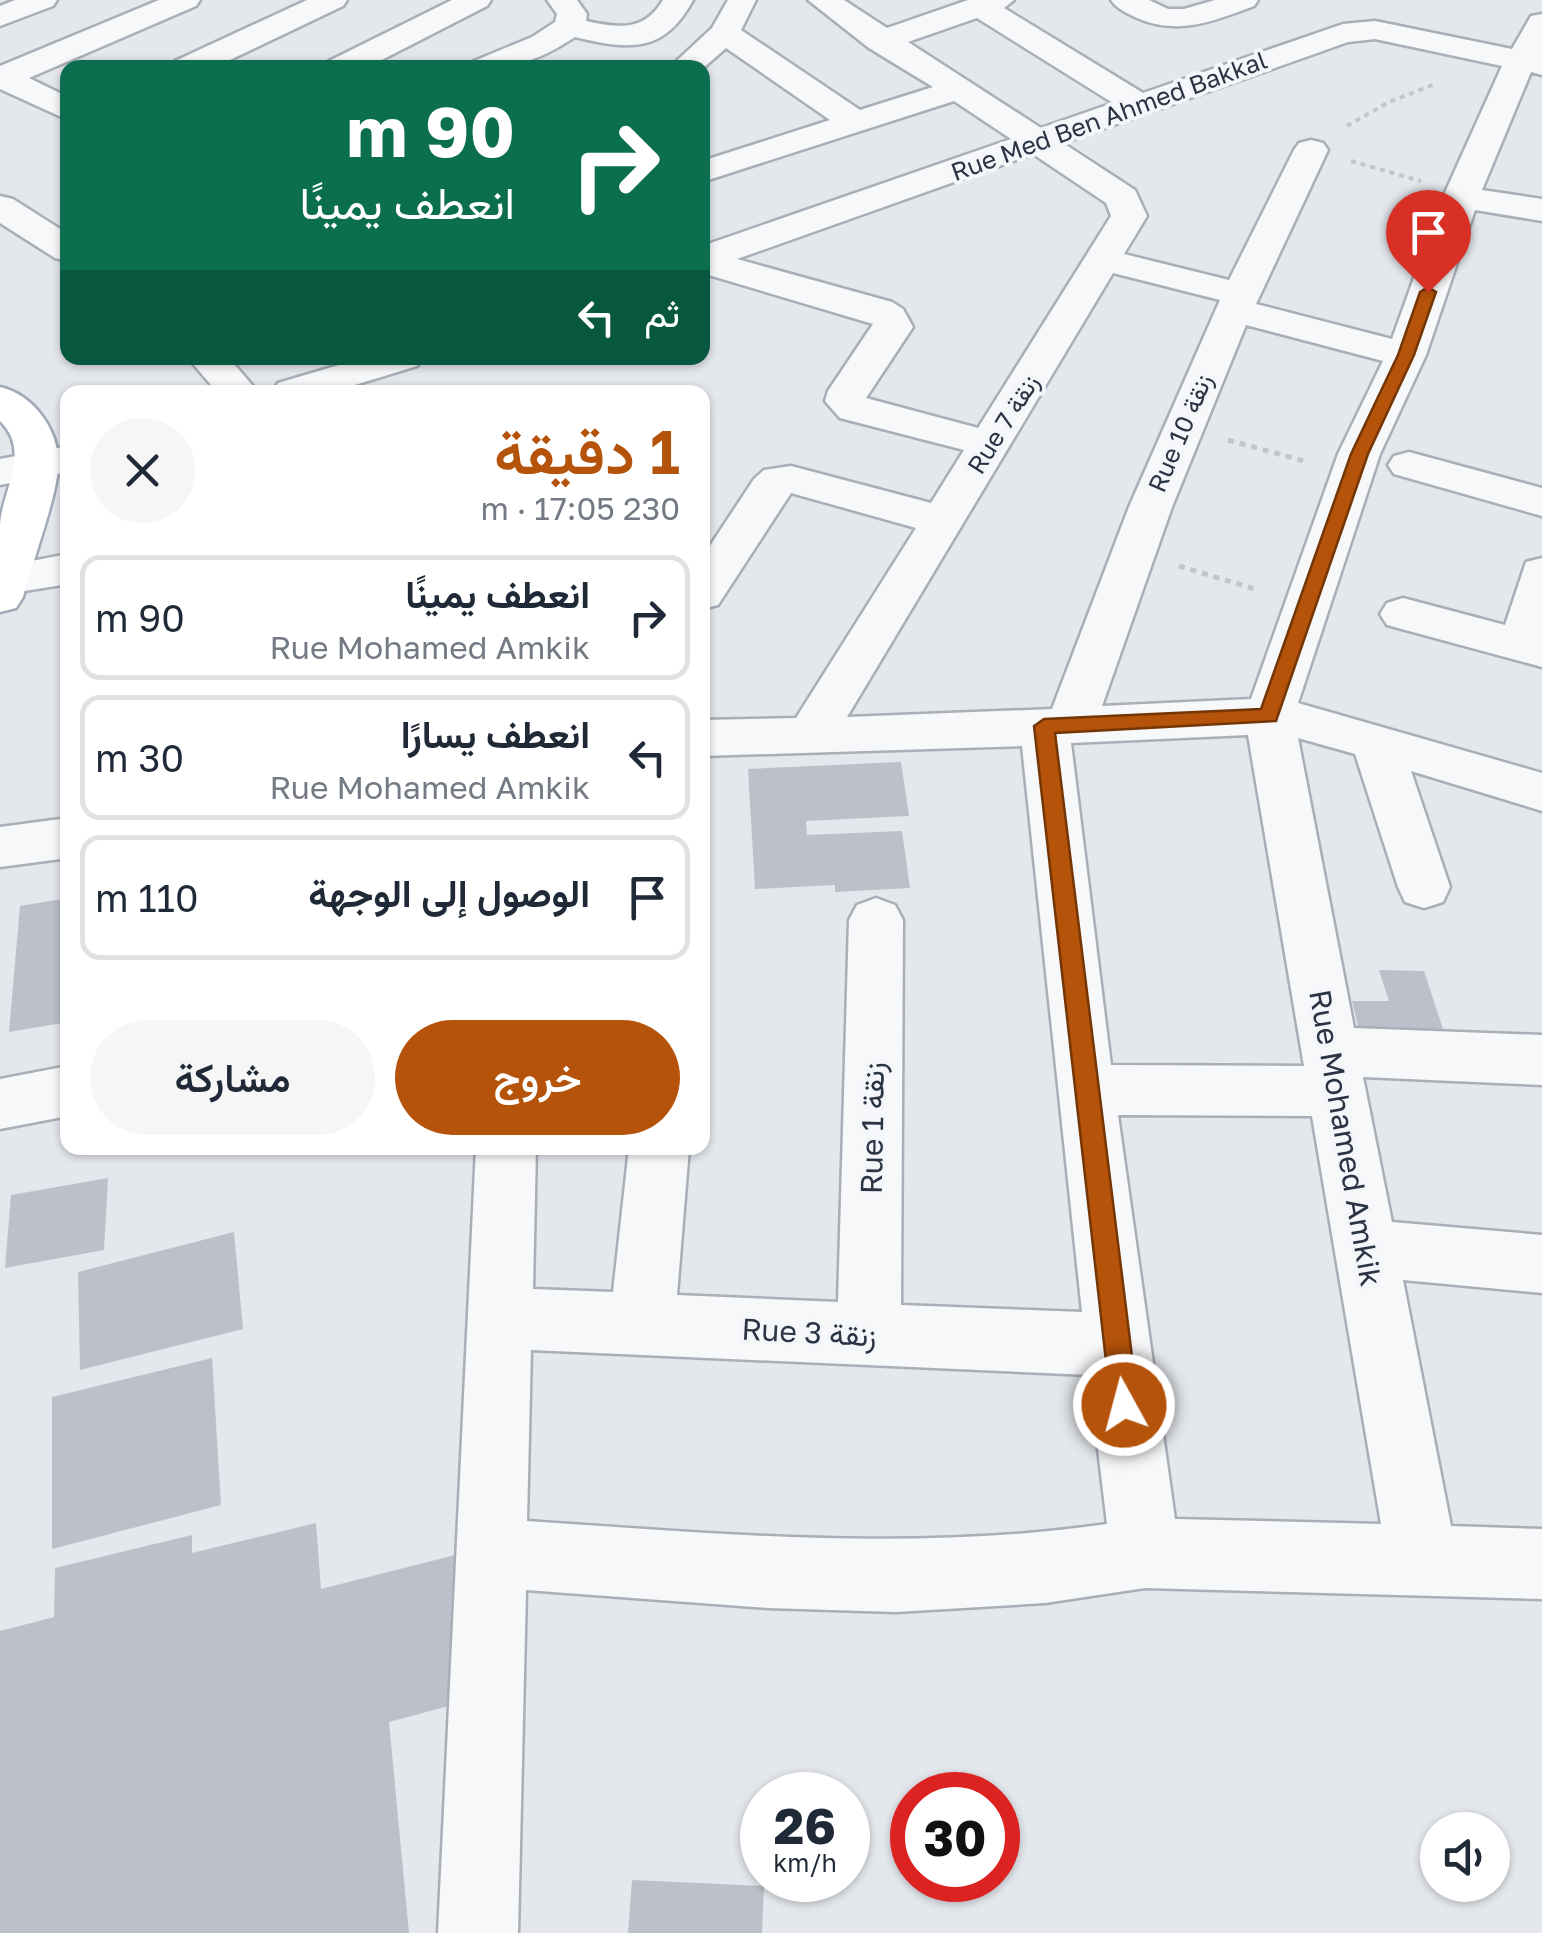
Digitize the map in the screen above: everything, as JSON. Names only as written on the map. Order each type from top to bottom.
[{"type":"main road","points":[[0,399],[30,426],[35,466],[3,589]]},
{"type":"street","points":[[0,17],[42,0]]},
{"type":"street","points":[[1,77],[186,0]]},
{"type":"street","points":[[203,60],[332,0]]},
{"type":"street","points":[[356,60],[476,0]]},
{"type":"street","points":[[504,60],[544,44],[566,13],[617,36],[646,34],[665,24],[678,0]]},
{"type":"street","points":[[694,60],[724,33],[744,0]]},
{"type":"street","name":"Rue 7 زنقة","points":[[811,736],[1128,221],[1128,209],[1122,198],[823,0]]},
{"type":"street","points":[[1126,0],[1156,18],[1176,21],[1244,0]]},
{"type":"street","points":[[1391,33],[1405,0]]},
{"type":"street","points":[[880,41],[989,3],[1140,106]]},
{"type":"street","name":"Rue Mohamed Amkik","points":[[1422,1559],[1269,716],[1352,475],[1406,355],[1462,195],[1510,123],[1542,23]]},
{"type":"street","points":[[724,33],[856,122]]},
{"type":"street","name":"Rue Med Ben Ahmed Bakkal","points":[[710,257],[1342,33],[1391,33],[1526,66]]},
{"type":"street","points":[[1,77],[60,106]]},
{"type":"street","points":[[710,169],[955,90]]},
{"type":"street","name":"Rue 10 زنقة","points":[[1058,726],[1180,426],[1278,208],[1311,150]]},
{"type":"street","points":[[1462,195],[1542,210]]},
{"type":"street","points":[[0,206],[60,245]]},
{"type":"street","points":[[1104,260],[1406,355]]},
{"type":"street","points":[[710,262],[878,310],[889,317],[894,327],[848,391],[845,401],[854,409],[990,444]]},
{"type":"street","points":[[214,365],[232,385]]},
{"type":"street","points":[[321,385],[390,368]]},
{"type":"street","points":[[1409,465],[1542,502]]},
{"type":"street","points":[[710,581],[769,488],[779,480],[791,479],[943,521]]},
{"type":"street","points":[[3,589],[60,571]]},
{"type":"street","points":[[1404,614],[1532,648],[1542,573]]},
{"type":"street","points":[[710,738],[1269,716],[1313,723],[1542,792]]},
{"type":"street","points":[[1058,726],[1085,1090],[1146,1553]]},
{"type":"street","points":[[1376,745],[1424,887]]},
{"type":"street","points":[[0,848],[60,839]]},
{"type":"street","name":"Rue 1 زنقة","points":[[869,1337],[876,920]]},
{"type":"street","points":[[1085,1090],[1542,1060]]},
{"type":"street","points":[[0,1104],[60,1093]]},
{"type":"street","points":[[478,1933],[506,1155]]},
{"type":"street","points":[[642,1325],[659,1155]]},
{"type":"street","points":[[1365,1248],[1542,1264]]},
{"type":"street","name":"Rue 3 زنقة","points":[[500,1318],[1117,1345]]},
{"type":"street","points":[[492,1553],[768,1573],[896,1577],[1045,1568],[1146,1553],[1542,1564]]},
{"type":"path","points":[[1311,150],[1362,117],[1430,85],[1526,66]]},
{"type":"path","points":[[1311,150],[1462,195]]},
{"type":"path","points":[[1180,426],[1352,475]]},
{"type":"path","points":[[1131,552],[1307,605]]},
{"type":"building","points":[[901,762],[909,816],[806,821],[807,835],[902,831],[910,888],[835,892],[835,885],[755,889],[748,769]]},
{"type":"building","points":[[60,899],[60,1023],[9,1032],[20,906]]},
{"type":"building","points":[[1379,970],[1424,971],[1446,1038],[1360,1035],[1352,1001],[1389,1001]]},
{"type":"building","points":[[108,1178],[104,1250],[5,1268],[11,1195]]},
{"type":"building","points":[[234,1232],[243,1329],[80,1370],[78,1272]]},
{"type":"building","points":[[212,1358],[221,1505],[52,1549],[52,1397]]},
{"type":"building","points":[[316,1523],[321,1589],[467,1552],[486,1696],[389,1722],[409,1933],[0,1933],[0,1631],[54,1617],[55,1568],[192,1535],[192,1553]]},
{"type":"building","points":[[632,1880],[740,1885],[740,1902],[763,1902],[762,1933],[628,1933]]},
{"type":"route","points":[[1124,1405],[1044,726],[1269,716],[1359,454],[1406,355],[1428,292]]}]
